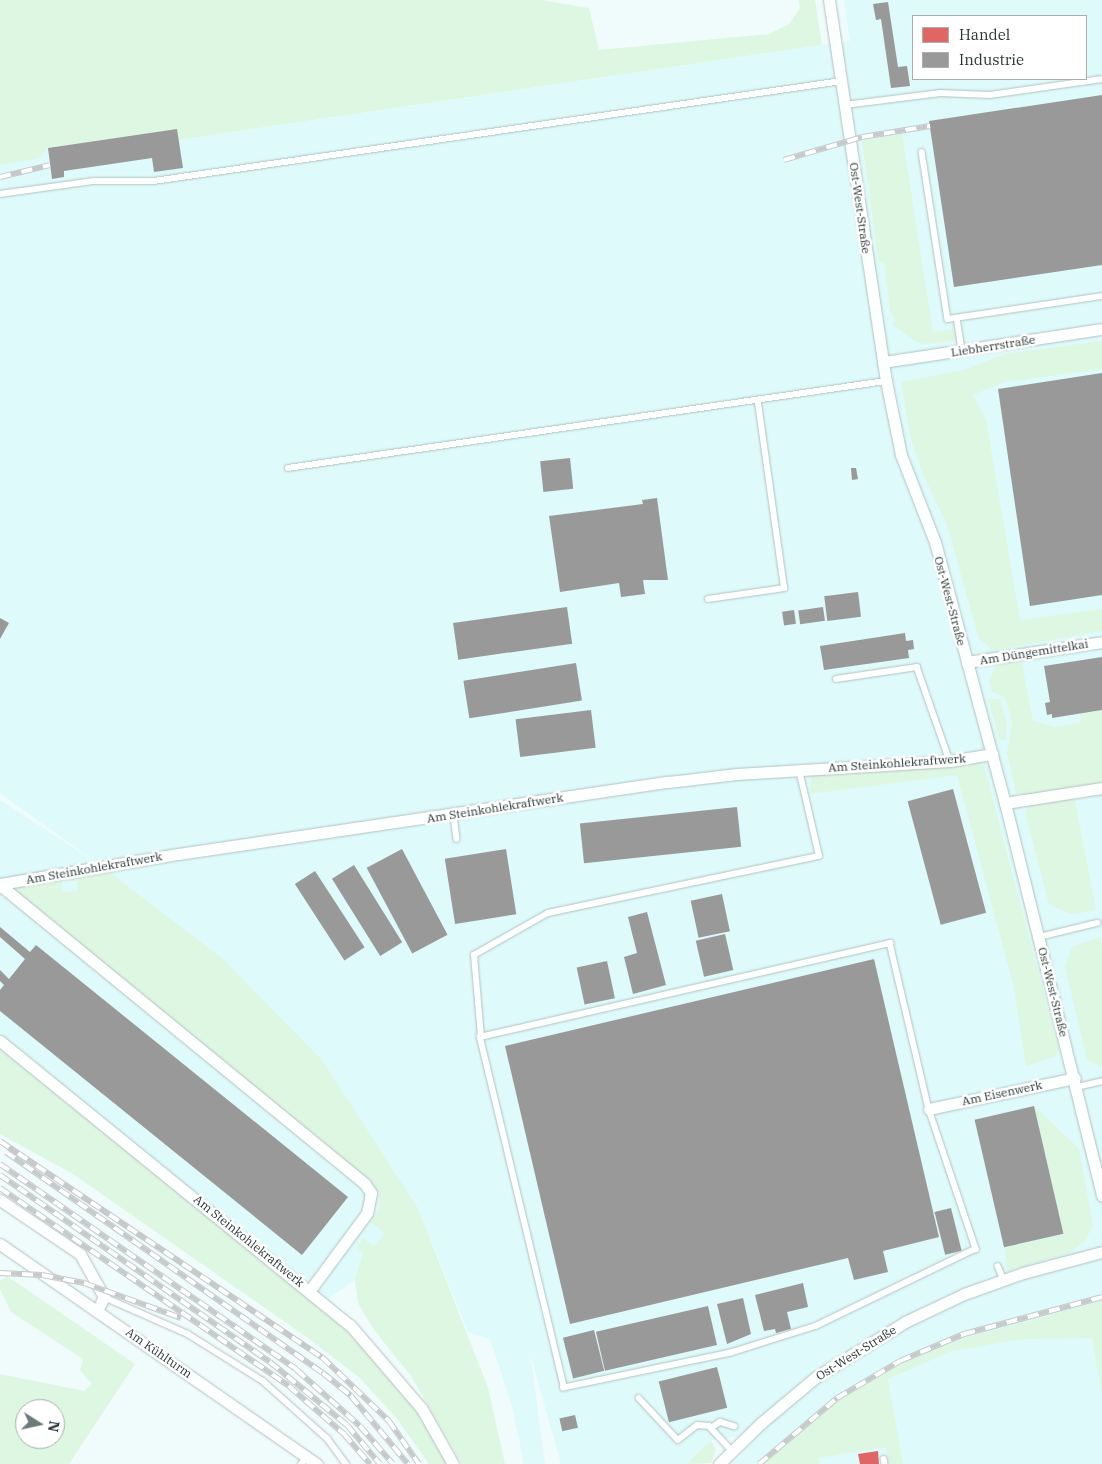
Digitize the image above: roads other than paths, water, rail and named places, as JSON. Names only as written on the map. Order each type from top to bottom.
[{"type":"street","name":"Ost-West-Straße","points":[[829,0],[883,362],[900,454],[935,542],[1005,803],[1076,1083],[1102,1196]]},
{"type":"street","name":"Liebherrstraße","points":[[883,362],[1102,329]]},
{"type":"street","name":"Am Düngemittelkai","points":[[966,662],[1102,642]]},
{"type":"street","name":"Am Steinkohlekraftwerk","points":[[0,885],[131,862],[668,782],[799,770],[950,761],[992,754]]},
{"type":"street","points":[[1005,803],[1102,788]]},
{"type":"street","name":"Am Steinkohlekraftwerk","points":[[0,885],[365,1184],[370,1193],[367,1213],[310,1290]]},
{"type":"street","name":"Am Steinkohlekraftwerk","points":[[0,1041],[310,1290],[383,1360],[422,1408],[453,1464]]},
{"type":"street","name":"Am Eisenwerk","points":[[929,1109],[1076,1083]]},
{"type":"street","points":[[0,1200],[80,1254],[104,1297],[97,1311]]},
{"type":"street","name":"Am Kühlturm","points":[[0,1244],[308,1461]]},
{"type":"street","name":"Ost-West-Straße","points":[[719,1464],[791,1396],[856,1350],[938,1306],[1004,1280],[1102,1252]]},
{"type":"lane","points":[[845,105],[940,93],[990,95],[1102,79]]},
{"type":"lane","points":[[0,194],[94,182],[154,181],[842,81]]},
{"type":"lane","points":[[922,152],[941,286],[948,319],[1102,296]]},
{"type":"lane","points":[[957,318],[962,350]]},
{"type":"lane","points":[[288,468],[758,402],[886,381]]},
{"type":"lane","points":[[708,599],[784,588],[758,402]]},
{"type":"lane","points":[[836,679],[917,668],[950,761]]},
{"type":"lane","points":[[480,1037],[890,943],[929,1109],[976,1249],[817,1326],[731,1352],[564,1388],[480,1037],[474,955],[548,913],[819,856],[799,770]]},
{"type":"lane","points":[[454,815],[457,838]]},
{"type":"lane","points":[[1039,937],[1098,923]]},
{"type":"lane","name":"Am Eisenwerk","points":[[1076,1083],[1102,1081]]},
{"type":"lane","points":[[998,1266],[1004,1280]]},
{"type":"lane","points":[[104,1297],[188,1334],[262,1381],[328,1439],[346,1464]]},
{"type":"lane","points":[[639,1398],[678,1440],[697,1425],[711,1428],[732,1451]]},
{"type":"lane","points":[[711,1428],[720,1422],[734,1426]]},
{"type":"railway","points":[[784,160],[862,137],[930,126]]},
{"type":"railway","points":[[0,177],[50,165]]},
{"type":"railway","points":[[0,1141],[322,1357],[389,1421],[419,1464]]},
{"type":"railway","points":[[6,1152],[323,1373],[351,1396],[408,1464]]},
{"type":"railway","points":[[0,1164],[297,1370],[360,1426],[393,1464]]},
{"type":"railway","points":[[0,1175],[270,1362],[347,1425],[380,1464]]},
{"type":"railway","points":[[0,1188],[289,1386],[344,1434],[370,1464]]},
{"type":"railway","points":[[0,1273],[42,1275],[84,1283],[181,1318]]},
{"type":"railway","points":[[759,1464],[837,1398],[900,1361],[964,1334],[1102,1297]]}]
